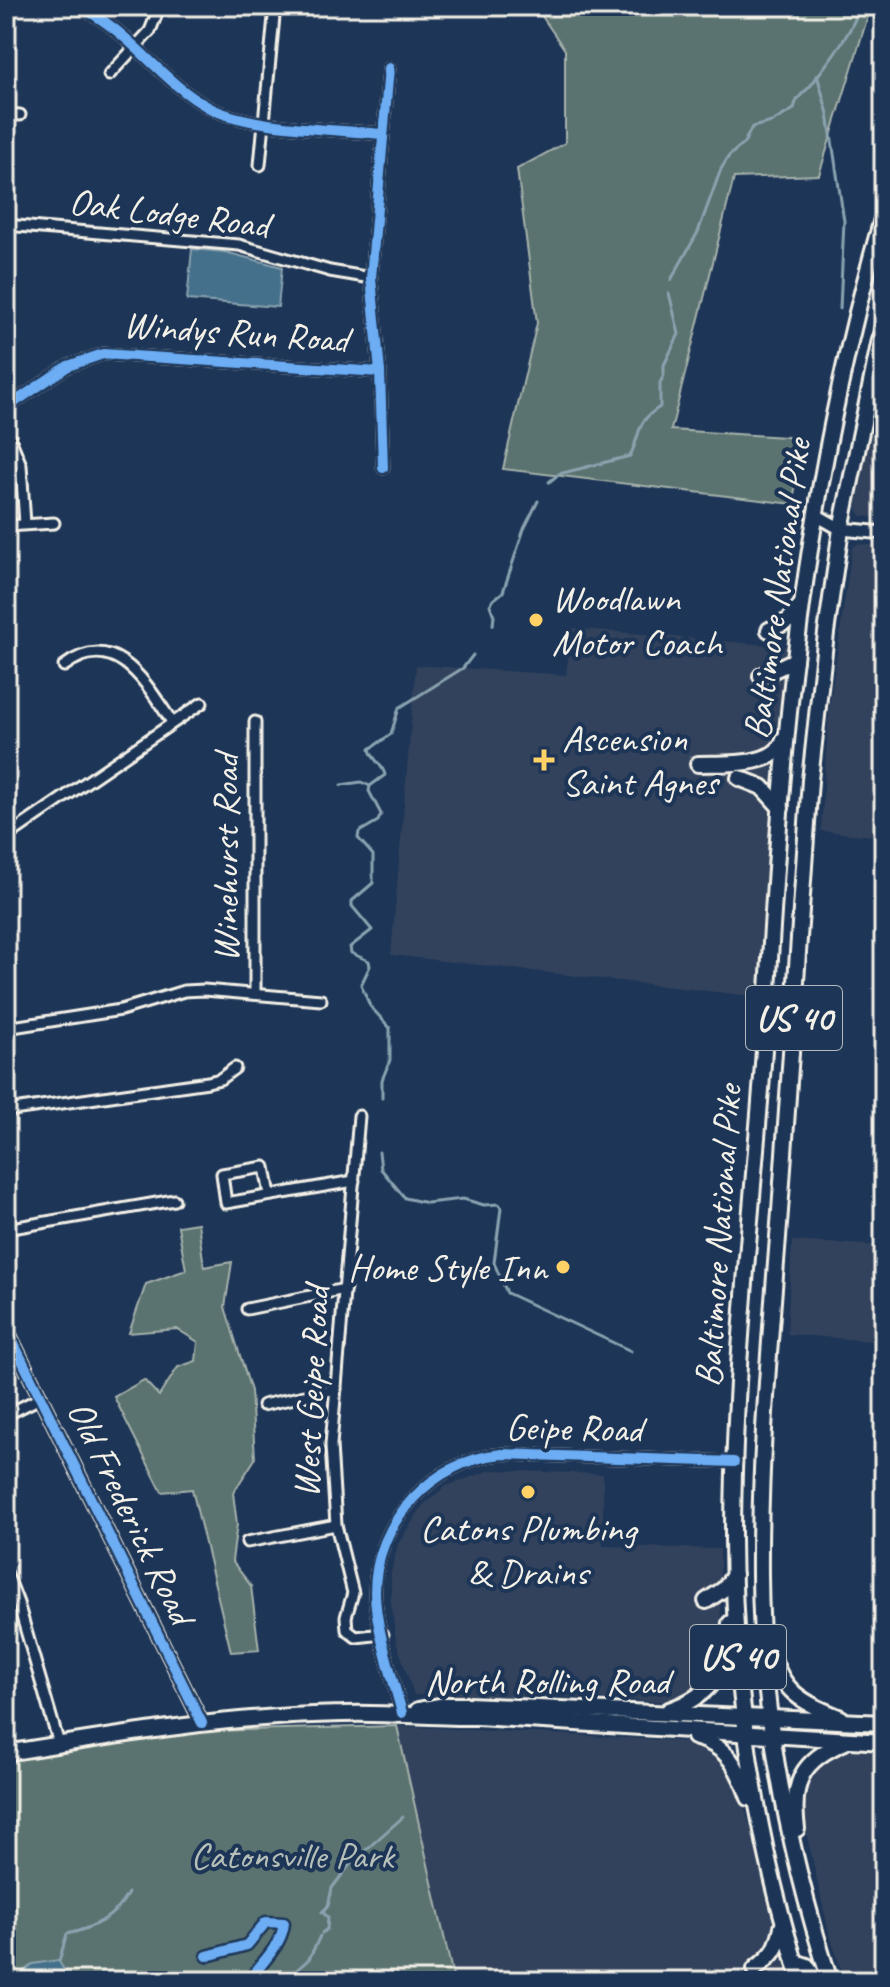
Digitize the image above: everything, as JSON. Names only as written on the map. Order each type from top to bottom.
[{"type":"main road","name":"Baltimore National Pike","points":[[801,1981],[764,1844],[747,1735],[734,1595],[734,1462],[781,808],[802,603],[816,515],[855,323],[884,212]]},
{"type":"main road","name":"Baltimore National Pike","points":[[830,1981],[790,1838],[773,1737],[761,1614],[760,1532],[765,1418],[810,780],[841,529],[884,320]]},
{"type":"main road","points":[[761,676],[796,653],[786,638],[769,630],[788,621],[802,603]]},
{"type":"main road","points":[[698,764],[771,757],[782,747],[789,715]]},
{"type":"main road","points":[[739,778],[762,787],[781,808]]},
{"type":"main road","points":[[706,1601],[724,1589],[734,1575]]},
{"type":"main road","points":[[661,1713],[696,1699],[715,1680],[726,1652],[734,1595]]},
{"type":"main road","points":[[761,1614],[777,1670],[785,1685],[806,1703],[852,1723]]},
{"type":"main road","name":"North Rolling Road","points":[[402,1713],[444,1705],[884,1723]]},
{"type":"main road","name":"North Rolling Road","points":[[6,1753],[202,1723],[402,1713],[884,1742]]},
{"type":"main road","points":[[650,1730],[709,1741],[729,1756],[741,1776],[764,1844]]},
{"type":"main road","points":[[810,1917],[795,1814],[798,1781],[822,1752],[849,1740]]},
{"type":"main road","points":[[755,1969],[778,1946],[783,1923]]},
{"type":"main road","points":[[795,1962],[807,1966],[816,1981]]},
{"type":"street","points":[[78,6],[109,24],[208,107],[263,123],[382,134]]},
{"type":"street","points":[[109,75],[150,31],[160,6]]},
{"type":"street","points":[[260,165],[275,6]]},
{"type":"street","points":[[383,468],[380,372],[371,278],[389,68]]},
{"type":"street","points":[[6,114],[20,115]]},
{"type":"street","name":"Oak Lodge Road","points":[[6,225],[239,245],[330,271],[371,278]]},
{"type":"street","name":"Windys Run Road","points":[[6,408],[68,366],[103,354],[380,372]]},
{"type":"street","points":[[6,429],[21,465],[25,524]]},
{"type":"street","points":[[816,515],[841,529],[884,533]]},
{"type":"street","points":[[6,526],[54,523]]},
{"type":"street","points":[[64,666],[89,654],[121,659],[141,676],[172,722]]},
{"type":"street","points":[[6,837],[202,703]]},
{"type":"street","name":"Winehurst Road","points":[[255,722],[255,994]]},
{"type":"street","points":[[6,1028],[121,1010],[184,991],[321,1000]]},
{"type":"street","points":[[6,1111],[208,1082],[220,1079],[235,1068]]},
{"type":"street","name":"West Geipe Road","points":[[359,1116],[331,1445],[336,1525],[353,1593],[346,1617],[347,1630],[356,1637],[383,1634]]},
{"type":"street","points":[[270,1195],[265,1167],[222,1174],[226,1203],[354,1181]]},
{"type":"street","points":[[6,1229],[174,1200]]},
{"type":"street","points":[[247,1309],[345,1289]]},
{"type":"street","name":"Old Frederick Road","points":[[6,1328],[202,1723]]},
{"type":"street","points":[[263,1405],[336,1389]]},
{"type":"street","points":[[6,1415],[42,1397]]},
{"type":"street","name":"Geipe Road","points":[[402,1713],[375,1593],[377,1575],[386,1542],[405,1507],[432,1481],[449,1470],[489,1455],[502,1454],[734,1462]]},
{"type":"street","points":[[247,1542],[336,1525]]},
{"type":"street","points":[[6,1572],[59,1744]]},
{"type":"shaded area","points":[[192,249],[225,252],[282,267],[278,307],[187,300]]},
{"type":"shaded area","points":[[884,360],[884,518],[861,516],[856,507]]},
{"type":"shaded area","points":[[857,544],[884,546],[884,907],[877,906],[883,837],[821,831],[829,709],[852,548]]},
{"type":"shaded area","points":[[572,628],[789,647],[760,997],[391,955],[416,665],[566,675]]},
{"type":"shaded area","points":[[792,1241],[884,1246],[884,1342],[787,1334]]},
{"type":"shaded area","points":[[491,1470],[603,1474],[603,1546],[720,1549],[721,1647],[714,1670],[705,1682],[681,1698],[667,1702],[414,1695],[396,1641],[391,1603],[391,1573],[398,1544],[423,1505],[446,1486]]},
{"type":"shaded area","points":[[397,1726],[667,1740],[694,1743],[710,1750],[730,1767],[739,1787],[793,1981],[454,1981]]},
{"type":"shaded area","points":[[884,1750],[884,1981],[845,1981],[829,1933],[802,1814],[804,1795],[817,1767],[836,1752]]},
{"type":"shaded area","points":[[58,1960],[71,1981],[11,1981],[33,1964]]},
{"type":"green space","points":[[535,6],[871,6],[819,175],[734,178],[671,430],[801,438],[793,504],[503,469],[537,323],[517,169],[565,143],[565,50]]},
{"type":"green space","points":[[198,1223],[204,1267],[232,1262],[225,1307],[251,1391],[255,1459],[233,1493],[237,1524],[232,1561],[251,1586],[259,1650],[231,1652],[192,1489],[162,1492],[114,1397],[144,1380],[159,1396],[178,1367],[196,1361],[198,1342],[177,1329],[129,1333],[146,1284],[186,1270],[178,1226]]},
{"type":"green space","name":"Catonsville Park","points":[[397,1726],[454,1981],[6,1981],[6,1757],[175,1732]]},
{"type":"waterway","points":[[671,280],[698,232],[721,169],[729,156],[744,143],[752,127],[772,122],[794,109],[798,98],[812,84],[845,37],[860,6]]},
{"type":"waterway","points":[[817,75],[828,114],[844,221],[840,309]]},
{"type":"waterway","points":[[549,482],[559,474],[630,456],[646,418],[660,407],[664,365],[679,334],[669,293]]},
{"type":"waterway","points":[[493,625],[490,605],[503,592],[524,529],[538,501]]},
{"type":"waterway","points":[[382,1098],[382,1080],[390,1060],[390,1028],[370,1006],[361,985],[370,966],[369,961],[351,953],[350,947],[372,930],[352,906],[352,901],[373,883],[373,855],[358,838],[359,832],[378,821],[381,814],[369,791],[370,786],[385,775],[370,749],[391,734],[399,708],[463,668],[473,655]]},
{"type":"waterway","points":[[341,785],[361,782],[370,786]]},
{"type":"waterway","points":[[379,1152],[381,1169],[405,1198],[427,1203],[463,1199],[484,1205],[499,1204],[494,1263],[507,1293],[631,1351]]},
{"type":"waterway","points":[[322,1933],[327,1929],[328,1917],[322,1912],[328,1906],[332,1888],[351,1863],[403,1817]]},
{"type":"waterway","points":[[59,1961],[67,1934],[102,1921],[117,1909],[128,1893]]},
{"type":"waterway","points":[[291,1981],[292,1974],[309,1959],[320,1936]]},
{"type":"cycle path","points":[[78,6],[114,29],[174,83],[208,107],[245,120],[268,124],[382,134]]},
{"type":"cycle path","points":[[383,468],[380,372],[371,278],[389,68]]},
{"type":"cycle path","points":[[6,408],[68,366],[103,354],[380,372]]},
{"type":"cycle path","points":[[6,1328],[202,1723]]},
{"type":"cycle path","points":[[402,1713],[378,1621],[375,1592],[378,1566],[385,1542],[397,1519],[431,1482],[453,1468],[502,1454],[734,1462]]},
{"type":"cycle path","points":[[207,1956],[247,1945],[266,1922],[284,1923],[275,1946],[249,1981]]},
{"type":"place","name":"Woodlawn Motor Coach","points":[[536,620]]},
{"type":"place","name":"Ascension Saint Agnes","points":[[544,760]]},
{"type":"place","name":"Home Style Inn","points":[[563,1267]]},
{"type":"place","name":"Catons Plumbing & Drains","points":[[528,1492]]}]
